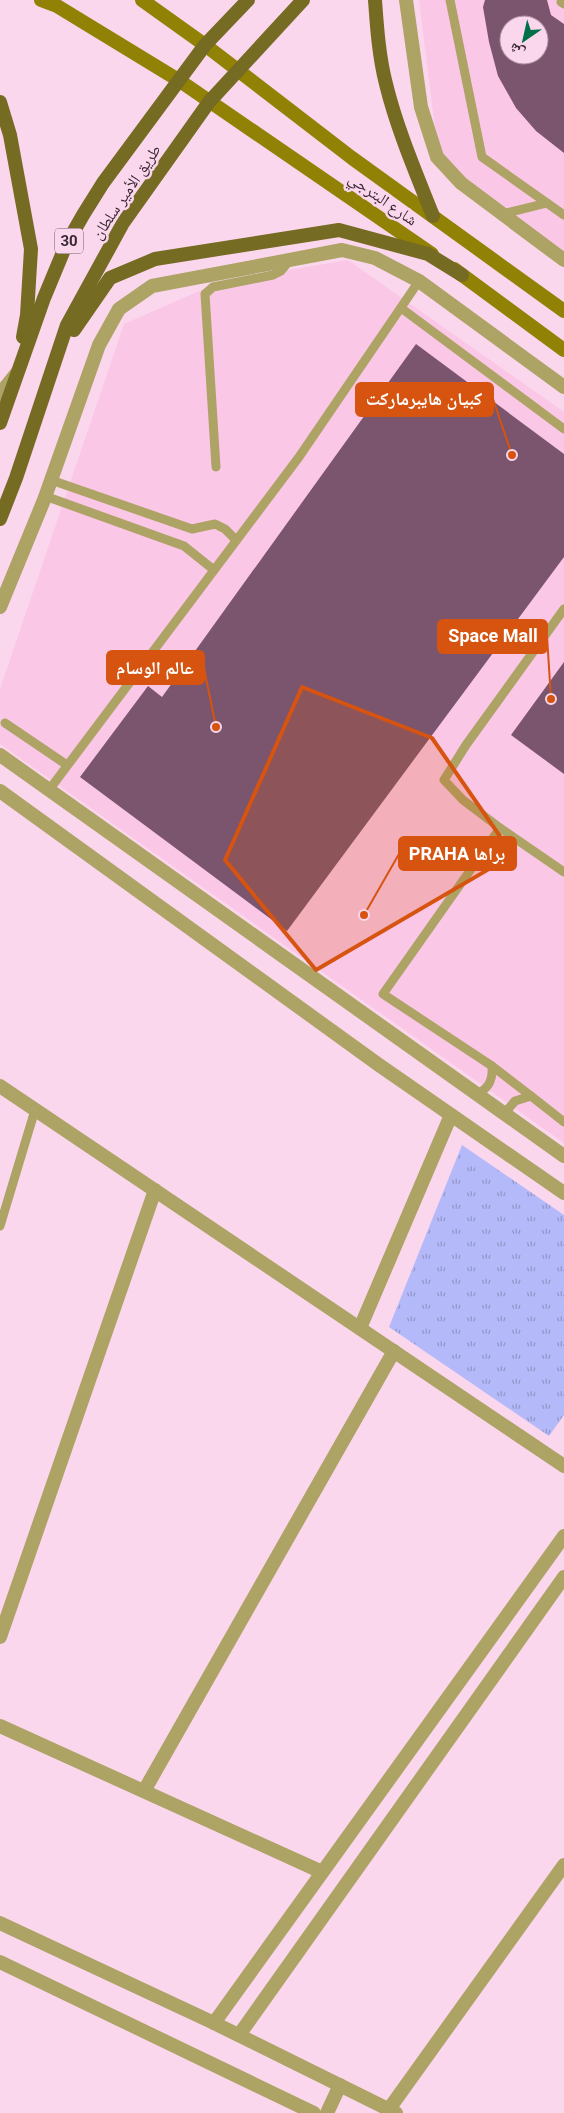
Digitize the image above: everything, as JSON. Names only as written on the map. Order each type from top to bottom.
[{"type":"main road","name":"شارع البترجي","points":[[41,0],[57,6],[180,81],[462,275],[564,350]]},
{"type":"main road","name":"شارع البترجي","points":[[142,0],[205,45],[352,158],[564,311]]},
{"type":"main road","name":"طريق الأمير سلطان","points":[[0,423],[44,298],[66,245],[83,214],[108,176],[205,45],[248,0]]},
{"type":"main road","name":"طريق الأمير سلطان","points":[[0,518],[66,325],[123,223],[209,102],[303,0]]},
{"type":"main road","points":[[375,0],[377,35],[386,85],[410,158],[433,216]]},
{"type":"main road","points":[[1,105],[13,149],[31,249],[27,315],[18,372]]},
{"type":"main road","points":[[50,375],[79,320],[110,278],[155,259],[339,230],[428,254],[462,275]]},
{"type":"street","points":[[406,0],[421,107],[437,156],[461,183],[564,260]]},
{"type":"street","points":[[0,607],[45,496],[99,344],[119,309],[152,286],[342,250],[375,258],[419,281],[564,387]]},
{"type":"street","points":[[0,394],[18,372]]},
{"type":"street","points":[[0,755],[564,1156]]},
{"type":"street","points":[[0,791],[451,1115],[564,1193]]},
{"type":"street","points":[[0,1086],[394,1351],[563,1462]]},
{"type":"street","points":[[360,1328],[451,1115]]},
{"type":"street","points":[[0,1637],[154,1190]]},
{"type":"street","points":[[144,1791],[394,1351]]},
{"type":"street","points":[[214,2023],[564,1536]]},
{"type":"street","points":[[238,2035],[564,1577]]},
{"type":"street","points":[[0,1726],[322,1872]]},
{"type":"street","points":[[0,1923],[214,2023],[392,2111],[564,1865]]},
{"type":"street","points":[[0,1962],[314,2113]]},
{"type":"street","points":[[327,2113],[340,2085]]},
{"type":"lane","points":[[450,0],[482,157],[564,215]]},
{"type":"lane","points":[[562,0],[560,2],[564,4]]},
{"type":"lane","points":[[502,214],[547,203]]},
{"type":"lane","points":[[216,467],[205,298],[207,290],[213,287],[277,274],[290,260]]},
{"type":"lane","points":[[49,790],[299,457],[419,281]]},
{"type":"lane","points":[[401,308],[564,430]]},
{"type":"lane","points":[[51,480],[192,529],[215,524],[225,529],[236,540]]},
{"type":"lane","points":[[45,496],[184,546],[214,570]]},
{"type":"lane","points":[[564,609],[466,745],[444,780],[462,800],[564,872]]},
{"type":"lane","points":[[5,723],[67,765]]},
{"type":"lane","points":[[500,828],[383,994],[492,1066],[564,1122]]},
{"type":"lane","points":[[476,1094],[485,1091],[490,1083],[492,1066]]},
{"type":"lane","points":[[504,1114],[515,1102],[531,1096]]},
{"type":"lane","points":[[0,1226],[35,1110]]},
{"type":"highlighted area","points":[[302,687],[432,738],[513,855],[316,970],[225,860]]},
{"type":"shaded area","points":[[419,0],[564,0],[564,253],[456,174],[437,144]]},
{"type":"shaded area","points":[[348,260],[564,412],[564,1143],[0,744],[0,689],[124,324],[222,281]]},
{"type":"green space","points":[[462,1145],[564,1215],[564,1415],[549,1436],[389,1327]]},
{"type":"building","points":[[485,0],[547,0],[551,15],[564,24],[564,153],[536,131],[516,108],[498,76],[489,42],[483,7]]},
{"type":"building","points":[[416,344],[564,454],[564,557],[287,931],[80,777],[148,686],[162,697]]},
{"type":"building","points":[[564,662],[564,774],[511,735]]},
{"type":"place","name":"كبيان هايبرماركت","points":[[512,455]]},
{"type":"place","name":"Space Mall","points":[[551,699]]},
{"type":"place","name":"عالم الوسام","points":[[216,727]]},
{"type":"place","name":"PRAHA براها","points":[[364,915]]}]
